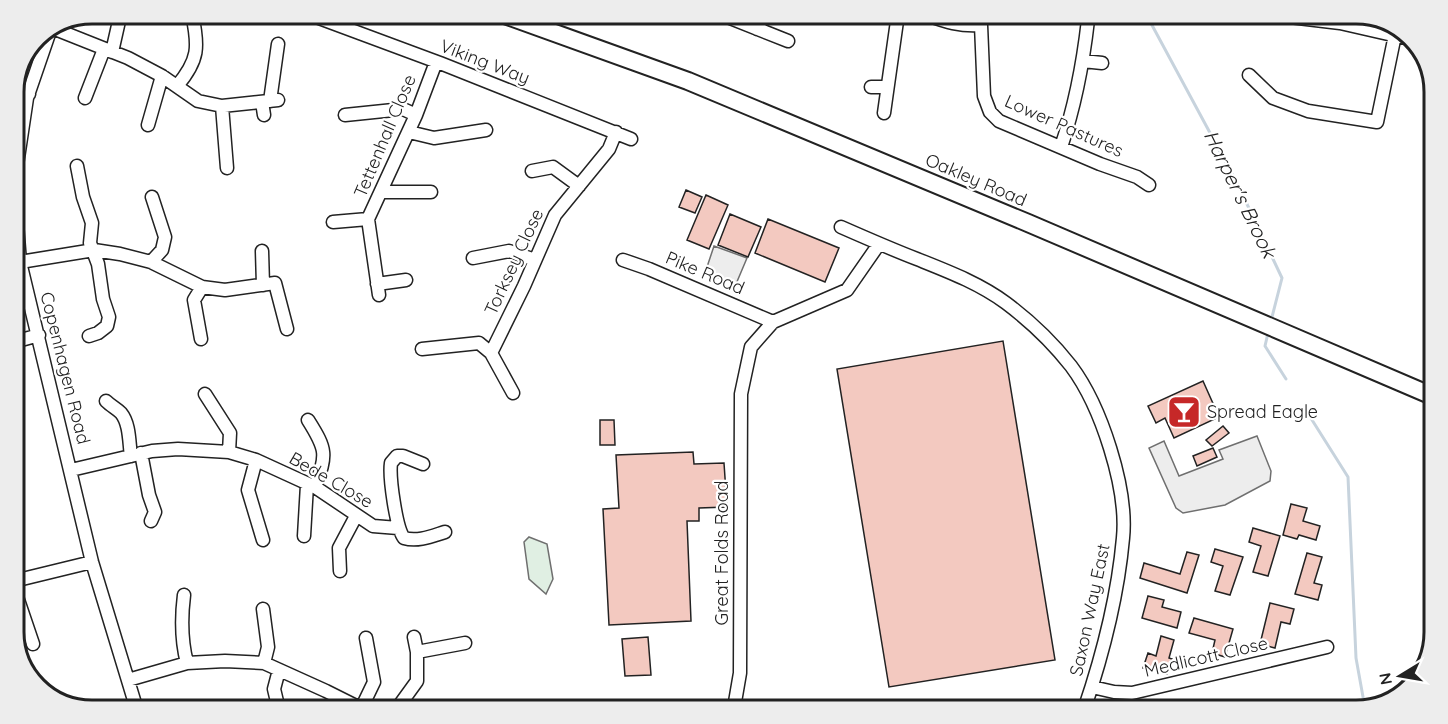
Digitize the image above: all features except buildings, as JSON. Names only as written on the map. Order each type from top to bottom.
[{"type":"main road","name":"Oakley Road","points":[[529,24],[699,86],[1028,223],[1424,392]]},
{"type":"street","points":[[85,98],[118,24]]},
{"type":"street","points":[[177,86],[191,69],[195,58],[194,24]]},
{"type":"street","name":"Viking Way","points":[[335,24],[631,138]]},
{"type":"street","points":[[745,24],[788,41]]},
{"type":"street","points":[[757,29],[760,24]]},
{"type":"street","points":[[884,113],[896,24]]},
{"type":"street","points":[[953,24],[967,26],[971,24]]},
{"type":"street","name":"Lower Pastures","points":[[982,24],[982,85],[986,104],[999,121],[1100,164],[1137,177],[1149,185]]},
{"type":"street","points":[[1060,147],[1069,124],[1083,61],[1088,24]]},
{"type":"street","points":[[1345,24],[1393,35]]},
{"type":"street","points":[[61,31],[128,58],[162,76],[198,101],[222,106],[270,101]]},
{"type":"street","points":[[1249,75],[1273,98],[1308,111],[1377,122],[1395,36]]},
{"type":"street","name":"Copenhagen Road","points":[[24,124],[29,94],[46,42]]},
{"type":"street","points":[[264,115],[270,101],[278,44]]},
{"type":"street","points":[[1083,61],[1102,63]]},
{"type":"street","name":"Tettenhall Close","points":[[406,280],[378,290],[369,219],[409,132],[436,62]]},
{"type":"street","points":[[148,125],[162,76]]},
{"type":"street","points":[[871,87],[887,87]]},
{"type":"street","points":[[24,93],[29,94]]},
{"type":"street","points":[[222,106],[227,168]]},
{"type":"street","points":[[345,115],[403,109],[416,115]]},
{"type":"street","points":[[409,132],[434,138],[486,130]]},
{"type":"street","name":"Torksey Close","points":[[491,353],[555,215],[609,149],[616,132]]},
{"type":"street","points":[[77,166],[83,197],[92,224],[90,243],[98,264],[103,299],[109,317],[107,326],[89,336]]},
{"type":"street","points":[[532,171],[553,167],[579,186]]},
{"type":"street","points":[[381,192],[431,192]]},
{"type":"street","points":[[151,262],[162,250],[165,237],[152,197]]},
{"type":"street","points":[[333,222],[369,219]]},
{"type":"street","name":"Saxon Way East","points":[[841,227],[963,278],[1005,302],[1046,338],[1072,367],[1095,408],[1111,451],[1120,493],[1124,536],[1108,625],[1088,700]]},
{"type":"street","points":[[773,322],[847,290],[879,244]]},
{"type":"street","points":[[24,261],[94,250],[151,262],[202,287],[225,290],[269,284]]},
{"type":"street","points":[[262,251],[269,284],[287,329]]},
{"type":"street","points":[[472,258],[509,251],[535,260]]},
{"type":"street","name":"Pike Road","points":[[623,260],[773,322]]},
{"type":"street","name":"Copenhagen Road","points":[[24,277],[92,562],[134,700]]},
{"type":"street","points":[[201,339],[194,300],[202,287]]},
{"type":"street","name":"Great Folds Road","points":[[735,700],[740,673],[741,394],[752,347],[773,322]]},
{"type":"street","points":[[24,339],[39,335]]},
{"type":"street","points":[[422,349],[479,343],[491,353],[513,393]]},
{"type":"street","points":[[205,394],[230,433],[229,452]]},
{"type":"street","points":[[106,401],[120,412],[126,422],[155,513],[151,521]]},
{"type":"street","points":[[304,536],[311,486],[324,461],[321,441],[308,420]]},
{"type":"street","name":"Bede Close","points":[[71,470],[136,454],[178,448],[229,452],[256,460],[311,486],[373,526],[398,528],[404,538],[423,539],[446,532]]},
{"type":"street","points":[[398,528],[391,463],[397,456],[403,456],[423,464]]},
{"type":"street","points":[[256,460],[248,490],[263,540]]},
{"type":"street","points":[[340,571],[339,548],[356,516]]},
{"type":"street","points":[[24,578],[92,562]]},
{"type":"street","points":[[184,595],[181,632],[187,663]]},
{"type":"street","points":[[263,609],[268,647],[264,663]]},
{"type":"street","points":[[24,617],[33,644]]},
{"type":"street","points":[[404,700],[417,681],[417,652],[414,637]]},
{"type":"street","points":[[366,638],[374,682],[367,700]]},
{"type":"street","points":[[417,652],[465,643]]},
{"type":"street","name":"Medlicott Close","points":[[1092,687],[1132,693],[1328,647]]},
{"type":"street","points":[[128,680],[187,663],[225,661],[264,663],[342,700]]},
{"type":"street","points":[[276,700],[274,689],[279,670]]},
{"type":"green space","points":[[529,537],[547,544],[553,579],[546,594],[529,579],[524,542]]},
{"type":"shaded area","points":[[714,246],[747,258],[736,284],[705,273]]},
{"type":"shaded area","points":[[1257,436],[1271,471],[1270,481],[1225,505],[1183,513],[1176,508],[1149,448],[1164,441],[1179,476],[1223,459],[1219,450]]},
{"type":"waterway","name":"Harper's Brook","points":[[1151,24],[1237,183],[1282,278],[1271,321]]},
{"type":"waterway","name":"Harper's Brook","points":[[1268,333],[1265,346],[1286,379]]},
{"type":"waterway","points":[[1307,412],[1348,477],[1356,658],[1363,699]]},
{"type":"place","name":"Spread Eagle","points":[[1184,412]]}]
